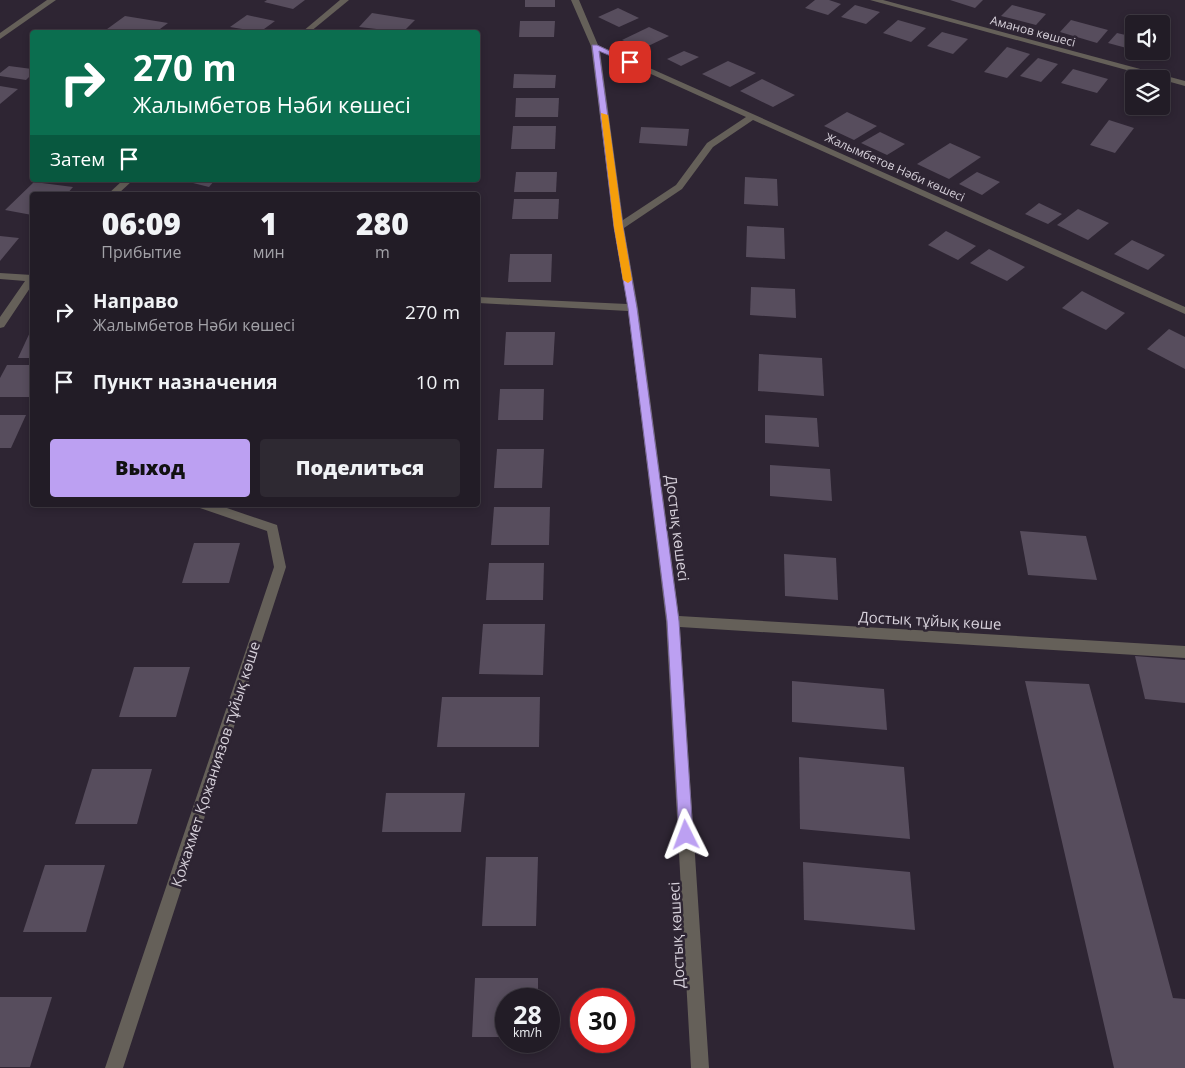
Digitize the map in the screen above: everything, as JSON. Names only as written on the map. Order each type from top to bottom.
[{"type":"street","points":[[0,37],[24,18],[52,0]]},
{"type":"street","points":[[308,30],[345,0]]},
{"type":"street","name":"Достық көшесі","points":[[575,0],[595,46],[619,227],[633,308],[673,621],[700,1068]]},
{"type":"street","name":"Аманов көшесі","points":[[874,0],[1185,84]]},
{"type":"street","name":"Жалымбетов Нәби көшесі","points":[[595,46],[1185,311]]},
{"type":"street","points":[[619,227],[678,187],[710,145],[752,117]]},
{"type":"street","points":[[115,192],[126,182]]},
{"type":"street","points":[[0,276],[30,278]]},
{"type":"street","points":[[0,325],[30,281]]},
{"type":"street","points":[[480,300],[633,308]]},
{"type":"street","name":"Қожахмет Қожаниязов тұйық көше","points":[[114,1068],[280,567],[273,528],[210,507]]},
{"type":"street","name":"Достық тұйық көше","points":[[673,621],[1185,652]]},
{"type":"building","points":[[267,0],[305,0],[293,9],[264,2]]},
{"type":"building","points":[[525,0],[555,0],[555,7],[525,7]]},
{"type":"building","points":[[815,0],[829,0],[841,4],[828,15],[805,8]]},
{"type":"building","points":[[950,0],[983,0],[975,8]]},
{"type":"building","points":[[855,5],[880,12],[866,24],[841,17]]},
{"type":"building","points":[[1012,5],[1046,14],[1036,25],[1001,16]]},
{"type":"building","points":[[618,8],[639,18],[619,27],[598,17]]},
{"type":"building","points":[[372,13],[415,20],[405,30],[359,27]]},
{"type":"building","points":[[247,15],[275,21],[263,30],[230,27]]},
{"type":"building","points":[[125,16],[168,23],[159,30],[106,30]]},
{"type":"building","points":[[898,20],[926,28],[911,42],[883,33]]},
{"type":"building","points":[[1071,20],[1108,30],[1097,43],[1060,32]]},
{"type":"building","points":[[520,21],[555,21],[554,37],[519,37]]},
{"type":"building","points":[[649,27],[669,36],[642,49],[622,40]]},
{"type":"building","points":[[942,32],[968,39],[953,54],[927,46]]},
{"type":"building","points":[[1117,33],[1125,35],[1125,48],[1108,43]]},
{"type":"building","points":[[1007,47],[1030,54],[1007,78],[984,72]]},
{"type":"building","points":[[684,51],[699,57],[681,66],[667,59]]},
{"type":"building","points":[[1038,58],[1058,64],[1041,82],[1020,76]]},
{"type":"building","points":[[728,61],[756,73],[730,87],[702,74]]},
{"type":"building","points":[[9,66],[30,69],[30,76],[26,80],[0,76],[0,73]]},
{"type":"building","points":[[1073,69],[1108,79],[1097,93],[1061,83]]},
{"type":"building","points":[[514,74],[556,75],[555,88],[513,88]]},
{"type":"building","points":[[762,79],[795,95],[773,107],[740,91]]},
{"type":"building","points":[[0,86],[18,89],[0,104]]},
{"type":"building","points":[[516,98],[559,98],[558,117],[515,117]]},
{"type":"building","points":[[847,112],[877,126],[854,140],[824,126]]},
{"type":"building","points":[[1109,120],[1134,128],[1115,153],[1090,145]]},
{"type":"building","points":[[513,126],[556,126],[555,149],[511,149]]},
{"type":"building","points":[[641,127],[689,129],[687,146],[639,143]]},
{"type":"building","points":[[880,132],[905,144],[887,155],[861,143]]},
{"type":"building","points":[[950,143],[981,157],[949,179],[917,164]]},
{"type":"building","points":[[516,172],[557,172],[556,192],[514,192]]},
{"type":"building","points":[[977,172],[1000,182],[982,195],[959,184]]},
{"type":"building","points":[[745,177],[777,179],[778,206],[744,204]]},
{"type":"building","points":[[34,182],[73,187],[69,192],[30,192],[30,215],[5,210]]},
{"type":"building","points":[[189,182],[213,182],[209,187]]},
{"type":"building","points":[[514,199],[559,199],[558,219],[512,219]]},
{"type":"building","points":[[1039,203],[1062,214],[1048,224],[1025,214]]},
{"type":"building","points":[[1078,209],[1109,223],[1088,240],[1057,225]]},
{"type":"building","points":[[747,226],[784,228],[785,259],[746,257]]},
{"type":"building","points":[[946,231],[976,246],[958,260],[928,245]]},
{"type":"building","points":[[0,236],[19,238],[0,261]]},
{"type":"building","points":[[1132,240],[1165,255],[1148,270],[1114,254]]},
{"type":"building","points":[[989,249],[1025,267],[1007,281],[970,263]]},
{"type":"building","points":[[510,254],[552,254],[551,282],[508,282]]},
{"type":"building","points":[[751,287],[795,289],[796,318],[750,315]]},
{"type":"building","points":[[1082,291],[1125,313],[1106,330],[1062,308]]},
{"type":"building","points":[[1169,329],[1185,337],[1185,369],[1147,349]]},
{"type":"building","points":[[30,332],[30,358],[18,358]]},
{"type":"building","points":[[506,332],[555,332],[553,365],[504,365]]},
{"type":"building","points":[[759,354],[822,358],[824,396],[758,391]]},
{"type":"building","points":[[7,365],[30,365],[30,397],[0,397],[0,378]]},
{"type":"building","points":[[500,389],[544,389],[543,420],[498,420]]},
{"type":"building","points":[[0,415],[26,415],[11,448],[0,448]]},
{"type":"building","points":[[765,415],[817,418],[819,447],[765,443]]},
{"type":"building","points":[[497,449],[544,449],[542,488],[494,488]]},
{"type":"building","points":[[770,465],[830,469],[832,501],[770,496]]},
{"type":"building","points":[[494,507],[550,507],[549,545],[491,545]]},
{"type":"building","points":[[1020,531],[1086,536],[1097,580],[1028,575]]},
{"type":"building","points":[[194,543],[240,543],[229,583],[182,583]]},
{"type":"building","points":[[784,554],[836,558],[838,600],[785,596]]},
{"type":"building","points":[[489,563],[544,563],[543,600],[486,600]]},
{"type":"building","points":[[483,624],[545,624],[543,675],[479,674]]},
{"type":"building","points":[[1135,656],[1185,660],[1185,703],[1145,699]]},
{"type":"building","points":[[134,667],[190,667],[176,717],[119,717]]},
{"type":"building","points":[[792,681],[884,689],[887,730],[792,722]]},
{"type":"building","points":[[1025,681],[1089,684],[1173,998],[1185,999],[1185,1068],[1114,1068]]},
{"type":"building","points":[[442,697],[540,697],[539,747],[437,747]]},
{"type":"building","points":[[799,757],[904,767],[910,839],[800,829]]},
{"type":"building","points":[[92,769],[152,769],[137,824],[75,824]]},
{"type":"building","points":[[386,793],[465,793],[461,832],[382,832]]},
{"type":"building","points":[[486,857],[538,857],[536,926],[482,926]]},
{"type":"building","points":[[803,862],[910,872],[915,930],[804,920]]},
{"type":"building","points":[[45,865],[105,865],[86,932],[23,932]]},
{"type":"building","points":[[475,978],[538,978],[538,988],[495,988],[495,1037],[472,1037]]},
{"type":"building","points":[[0,997],[52,997],[30,1067],[0,1067]]},
{"type":"slow traffic","points":[[604,115],[628,280]]},
{"type":"route","points":[[630,62],[595,46],[619,227],[633,308],[673,621],[686,835]]}]
